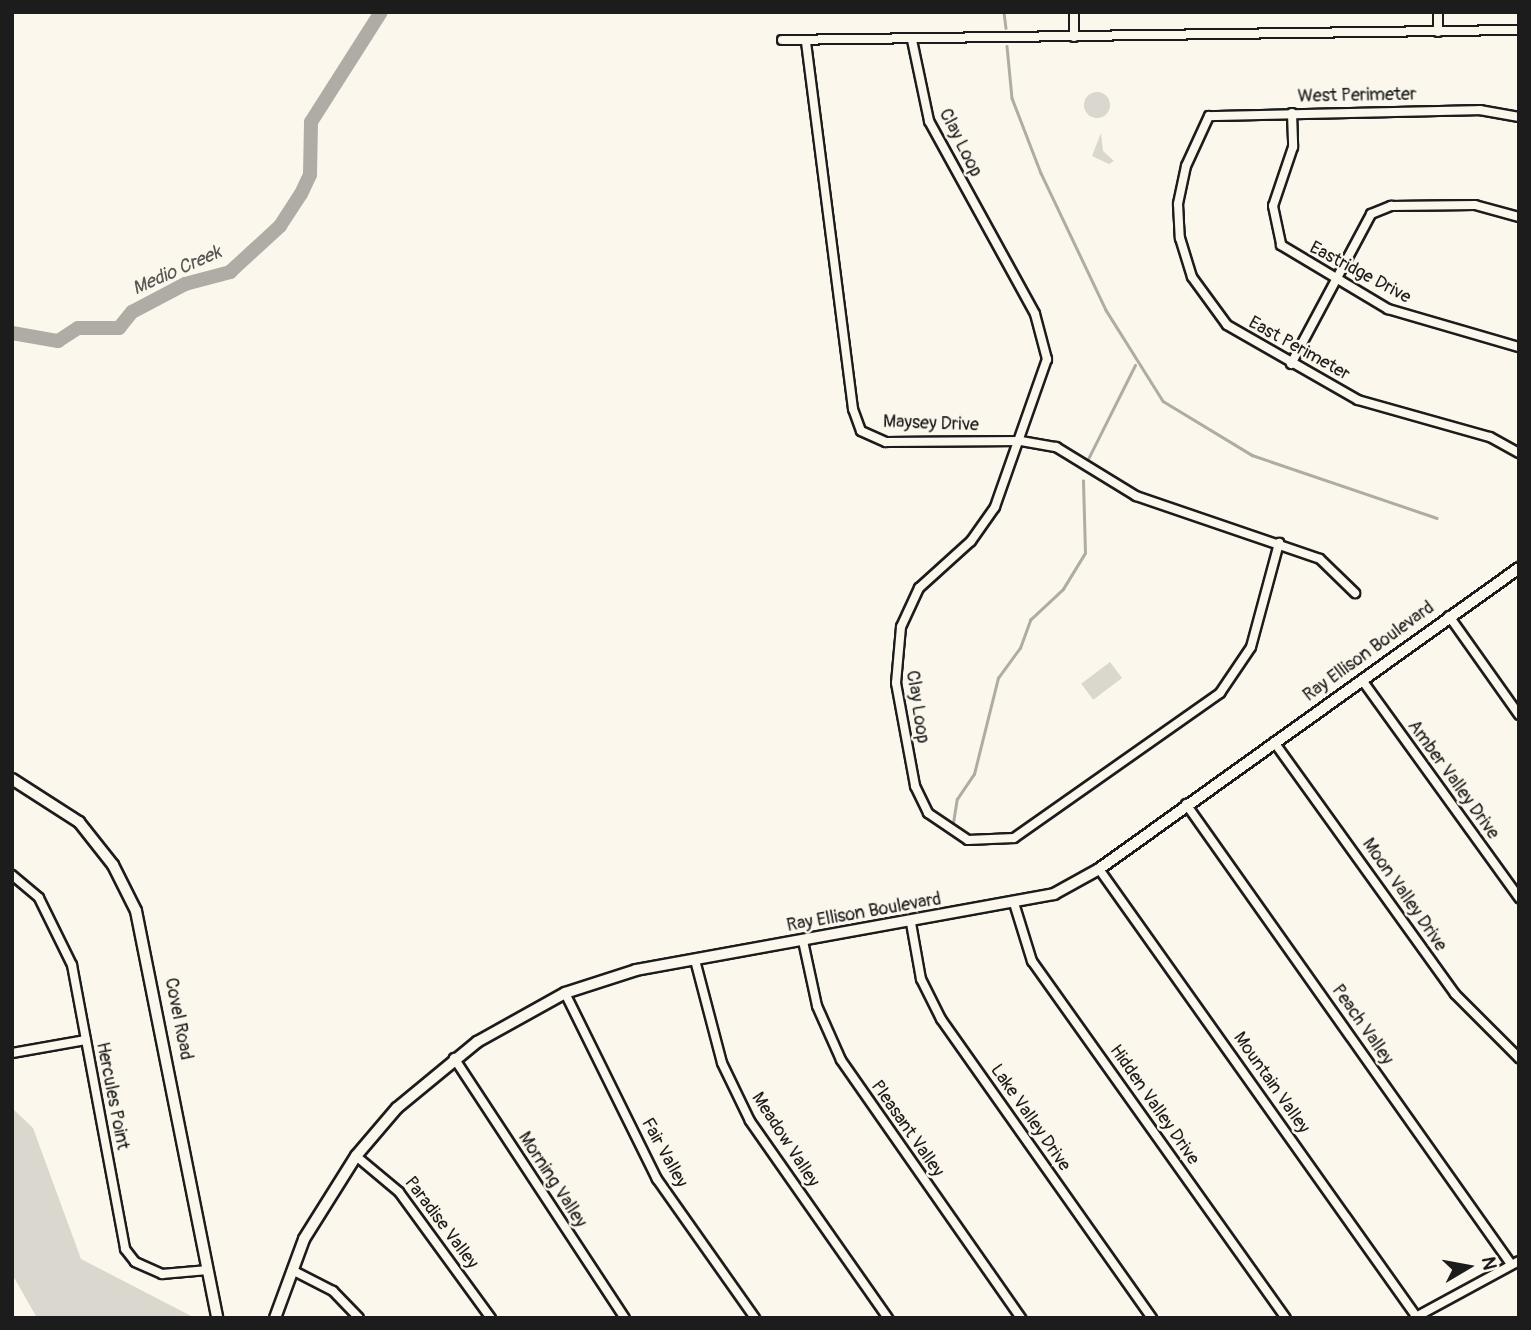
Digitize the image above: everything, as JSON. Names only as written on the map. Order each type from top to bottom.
[{"type":"street","points":[[1074,12],[1074,37]]},
{"type":"street","points":[[1438,12],[1438,32]]},
{"type":"street","points":[[782,40],[806,42],[1519,30]]},
{"type":"street","name":"Clay Loop","points":[[912,40],[934,131],[1046,341],[1045,370],[995,507],[980,531],[919,588],[898,640],[895,676],[915,786],[928,813],[955,835],[992,843],[1024,833],[1220,693],[1251,647],[1279,542]]},
{"type":"street","name":"Maysey Drive","points":[[806,42],[858,425],[886,442],[1021,441],[1056,447],[1136,496],[1279,542],[1332,566],[1355,593]]},
{"type":"street","name":"West Perimeter","points":[[1200,128],[1209,116],[1292,113],[1480,110],[1519,117]]},
{"type":"street","name":"Eastridge Drive","points":[[1292,113],[1293,147],[1273,206],[1276,234],[1291,254],[1407,317],[1519,347]]},
{"type":"street","name":"East Perimeter","points":[[1200,128],[1178,204],[1180,238],[1192,277],[1227,325],[1358,400],[1490,437],[1519,453]]},
{"type":"street","points":[[1291,363],[1367,219],[1380,209],[1475,205],[1519,217]]},
{"type":"street","name":"Ray Ellison Boulevard","points":[[275,1318],[292,1270],[356,1156],[397,1108],[454,1058],[565,993],[636,970],[911,923],[1054,894],[1099,869],[1186,804],[1519,568]]},
{"type":"street","points":[[1449,617],[1519,715]]},
{"type":"street","name":"Amber Valley Drive","points":[[1362,680],[1519,898]]},
{"type":"street","name":"Moon Valley Drive","points":[[1274,741],[1455,994],[1519,1058]]},
{"type":"street","name":"Covel Road","points":[[12,779],[79,822],[113,865],[136,911],[218,1318]]},
{"type":"street","name":"Peach Valley","points":[[1186,804],[1515,1263]]},
{"type":"street","name":"Mountain Valley","points":[[1099,869],[1415,1317]]},
{"type":"street","name":"Hercules Point","points":[[12,875],[39,898],[67,948],[125,1249],[135,1262],[162,1274],[208,1270]]},
{"type":"street","name":"Hidden Valley Drive","points":[[1014,904],[1032,961],[1286,1318]]},
{"type":"street","name":"Lake Valley Drive","points":[[911,923],[921,979],[941,1020],[1152,1318]]},
{"type":"street","name":"Pleasant Valley","points":[[803,941],[817,1006],[841,1060],[1021,1318]]},
{"type":"street","name":"Meadow Valley","points":[[695,960],[722,1063],[750,1121],[888,1318]]},
{"type":"street","name":"Fair Valley","points":[[565,993],[657,1179],[755,1318]]},
{"type":"street","points":[[12,1053],[86,1040]]},
{"type":"street","name":"Morning Valley","points":[[454,1058],[625,1318]]},
{"type":"street","name":"Paradise Valley","points":[[356,1156],[399,1192],[491,1318]]},
{"type":"street","points":[[1415,1317],[1515,1263]]},
{"type":"street","points":[[292,1270],[333,1291],[359,1318]]},
{"type":"shaded area","points":[[1097,92],[1106,96],[1110,105],[1106,114],[1097,118],[1088,114],[1084,105],[1088,96]]},
{"type":"shaded area","points":[[1101,133],[1103,151],[1114,161],[1109,164],[1092,156]]},
{"type":"shaded area","points":[[1110,662],[1122,678],[1093,700],[1081,684]]},
{"type":"shaded area","points":[[12,1108],[33,1128],[81,1259],[195,1318],[37,1318],[12,1274]]},
{"type":"waterway","name":"Medio Creek","points":[[12,333],[58,341],[78,328],[119,328],[132,312],[185,284],[230,272],[280,226],[301,194],[310,175],[311,122],[381,12]]},
{"type":"waterway","points":[[1004,12],[1006,28]]},
{"type":"waterway","points":[[1007,46],[1012,98],[1041,173],[1106,310],[1163,401],[1252,455],[1437,518]]},
{"type":"waterway","points":[[1087,461],[1135,365]]},
{"type":"waterway","points":[[953,823],[957,799],[974,774],[998,678],[1020,648],[1030,620],[1063,589],[1085,553],[1083,481]]}]
